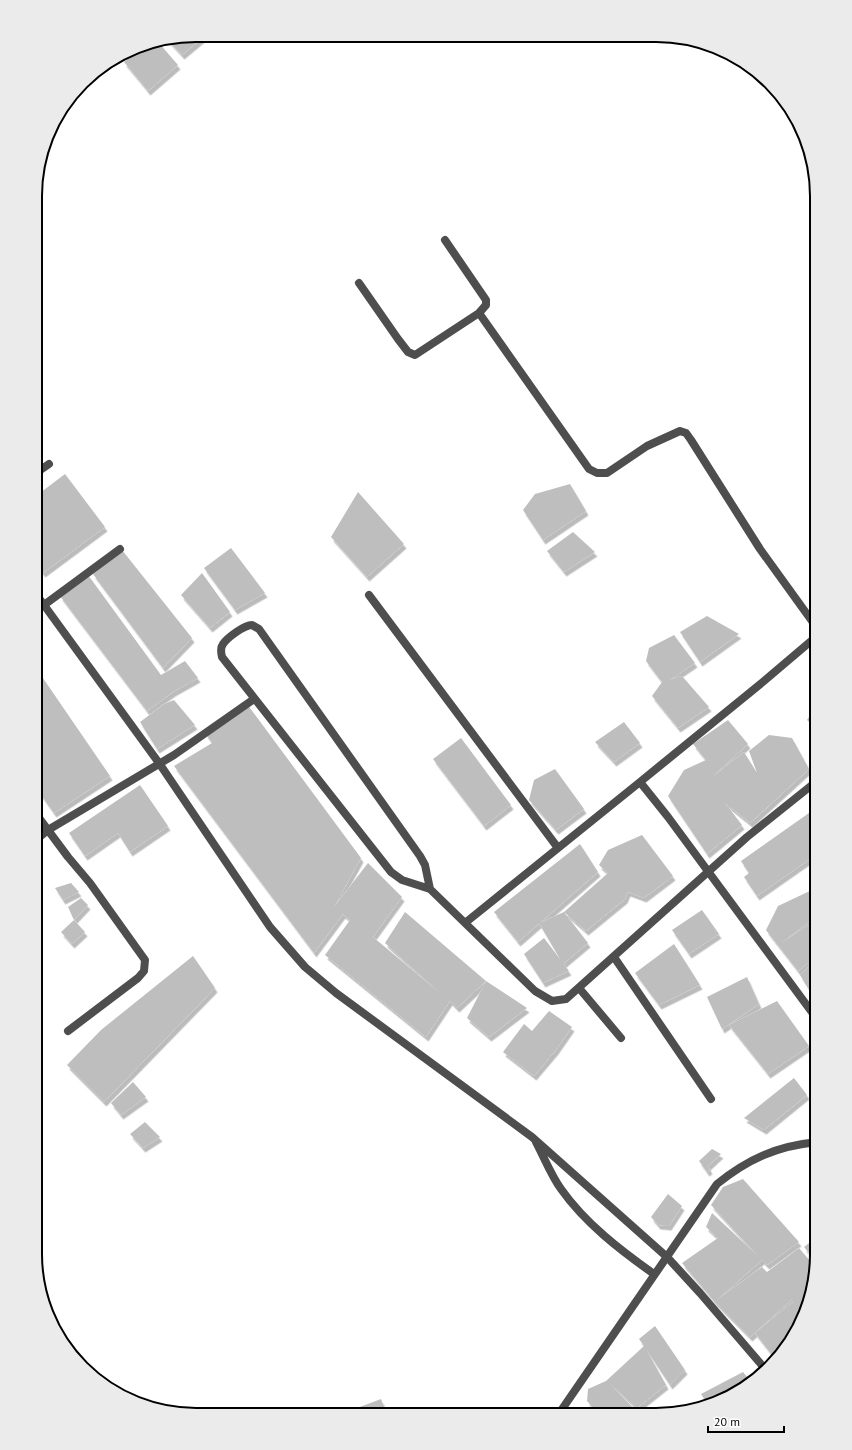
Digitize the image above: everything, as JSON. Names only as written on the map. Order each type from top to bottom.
[{"type":"street","points":[[359,284],[408,352],[415,355],[479,313],[486,305],[486,300],[445,240]]},
{"type":"street","points":[[479,313],[589,469],[597,473],[607,472],[647,446],[665,437],[680,431],[686,433],[760,549],[810,618]]},
{"type":"street","points":[[42,469],[49,464]]},
{"type":"street","points":[[44,605],[120,549]]},
{"type":"street","points":[[369,595],[558,848]]},
{"type":"street","points":[[42,602],[160,764],[270,927],[305,967],[336,993],[532,1136],[667,1256],[762,1366]]},
{"type":"street","points":[[430,888],[425,865],[420,856],[259,629],[256,626],[244,626],[223,644],[221,654],[222,657],[391,872],[402,880],[430,888],[535,991],[552,1001],[566,999],[747,837],[810,788]]},
{"type":"street","points":[[465,923],[764,681],[810,642]]},
{"type":"street","points":[[42,835],[160,764],[254,699]]},
{"type":"street","points":[[640,782],[668,817],[810,1010]]},
{"type":"street","points":[[42,822],[68,857],[90,883],[146,960],[144,971],[138,978],[68,1031]]},
{"type":"street","points":[[614,957],[711,1099]]},
{"type":"street","points":[[579,988],[621,1038]]},
{"type":"street","points":[[532,1136],[560,1188],[581,1214],[630,1257],[654,1274]]},
{"type":"street","points":[[563,1408],[717,1184],[736,1169],[762,1155],[799,1144],[810,1143]]},
{"type":"building","points":[[198,42],[182,55],[172,44]]},
{"type":"building","points":[[161,46],[178,65],[148,91],[124,62],[129,58],[146,50]]},
{"type":"building","points":[[65,474],[105,527],[43,573],[42,572],[42,491]]},
{"type":"building","points":[[570,484],[586,511],[543,540],[523,510],[535,494]]},
{"type":"building","points":[[358,492],[404,544],[367,577],[331,537]]},
{"type":"building","points":[[573,532],[595,552],[564,572],[547,551]]},
{"type":"building","points":[[231,548],[265,593],[235,610],[204,568]]},
{"type":"building","points":[[122,550],[192,638],[163,668],[93,574]]},
{"type":"building","points":[[202,573],[230,612],[210,628],[181,595]]},
{"type":"building","points":[[88,575],[161,675],[185,661],[198,678],[173,692],[147,711],[60,596]]},
{"type":"building","points":[[707,616],[739,634],[700,662],[680,632]]},
{"type":"building","points":[[674,635],[695,663],[670,680],[682,676],[709,707],[678,728],[652,696],[662,682],[646,661],[649,648]]},
{"type":"building","points":[[42,677],[110,776],[54,813],[42,796]]},
{"type":"building","points":[[174,700],[195,725],[157,749],[140,722],[164,704]]},
{"type":"building","points":[[247,704],[361,858],[334,907],[368,863],[402,897],[373,937],[441,994],[385,943],[405,912],[486,981],[457,1008],[450,1001],[426,1037],[325,955],[350,920],[343,914],[314,953],[174,766],[212,743],[205,733]]},
{"type":"building","points":[[810,716],[810,723],[807,720]]},
{"type":"building","points":[[728,720],[748,744],[711,778],[744,752],[757,773],[749,751],[769,735],[792,738],[809,769],[750,823],[725,803],[742,825],[707,854],[668,796],[684,770],[706,760],[693,744]]},
{"type":"building","points":[[624,722],[640,743],[614,762],[595,742]]},
{"type":"building","points":[[461,738],[511,805],[484,826],[433,759]]},
{"type":"building","points":[[555,769],[584,809],[556,830],[529,800],[534,780]]},
{"type":"building","points":[[140,785],[168,826],[130,852],[118,833],[85,856],[69,833]]},
{"type":"building","points":[[809,813],[810,814],[810,859],[757,896],[744,877],[749,873],[741,861]]},
{"type":"building","points":[[642,835],[673,876],[644,898],[628,892],[625,899],[586,931],[564,912],[608,873],[599,865],[608,850]]},
{"type":"building","points":[[580,844],[598,872],[518,942],[494,912]]},
{"type":"building","points":[[71,883],[79,892],[63,900],[55,888]]},
{"type":"building","points":[[810,891],[810,921],[781,943],[810,924],[810,962],[798,971],[766,930],[778,906]]},
{"type":"building","points":[[81,898],[88,905],[74,920],[68,907]]},
{"type":"building","points":[[702,910],[719,934],[689,954],[672,930]]},
{"type":"building","points":[[564,912],[588,943],[563,964],[539,923]]},
{"type":"building","points":[[74,920],[85,932],[72,944],[61,932]]},
{"type":"building","points":[[544,938],[569,971],[543,983],[524,954]]},
{"type":"building","points":[[674,944],[700,985],[659,1005],[635,973]]},
{"type":"building","points":[[193,956],[215,988],[104,1102],[67,1065],[101,1030]]},
{"type":"building","points":[[810,966],[810,991],[800,975]]},
{"type":"building","points":[[747,977],[759,1004],[722,1029],[707,997]]},
{"type":"building","points":[[486,981],[527,1008],[489,1037],[467,1018]]},
{"type":"building","points":[[777,1001],[809,1046],[768,1074],[729,1025]]},
{"type":"building","points":[[549,1011],[572,1027],[556,1050],[534,1076],[503,1052],[524,1024],[532,1031]]},
{"type":"building","points":[[794,1078],[807,1095],[764,1130],[744,1118]]},
{"type":"building","points":[[133,1082],[146,1097],[121,1115],[111,1103]]},
{"type":"building","points":[[145,1122],[160,1137],[143,1148],[130,1134]]},
{"type":"building","points":[[712,1149],[721,1154],[708,1166],[710,1170],[707,1172],[699,1161]]},
{"type":"building","points":[[743,1179],[799,1242],[767,1265],[762,1260],[717,1300],[762,1267],[767,1272],[799,1248],[810,1261],[809,1274],[802,1304],[784,1340],[772,1355],[755,1333],[793,1302],[791,1300],[750,1337],[715,1302],[682,1263],[718,1238],[706,1227],[712,1213],[758,1256],[711,1205],[723,1187]]},
{"type":"building","points":[[668,1194],[682,1206],[669,1226],[658,1225],[651,1217]]},
{"type":"building","points":[[810,1242],[810,1254],[804,1247]]},
{"type":"building","points":[[655,1326],[685,1370],[670,1385],[646,1349],[666,1385],[637,1408],[610,1384],[633,1408],[594,1408],[587,1401],[588,1389],[606,1381],[644,1346],[639,1339]]},
{"type":"building","points":[[743,1372],[748,1378],[724,1392],[706,1400],[701,1394]]},
{"type":"building","points":[[381,1399],[385,1408],[357,1408]]}]
